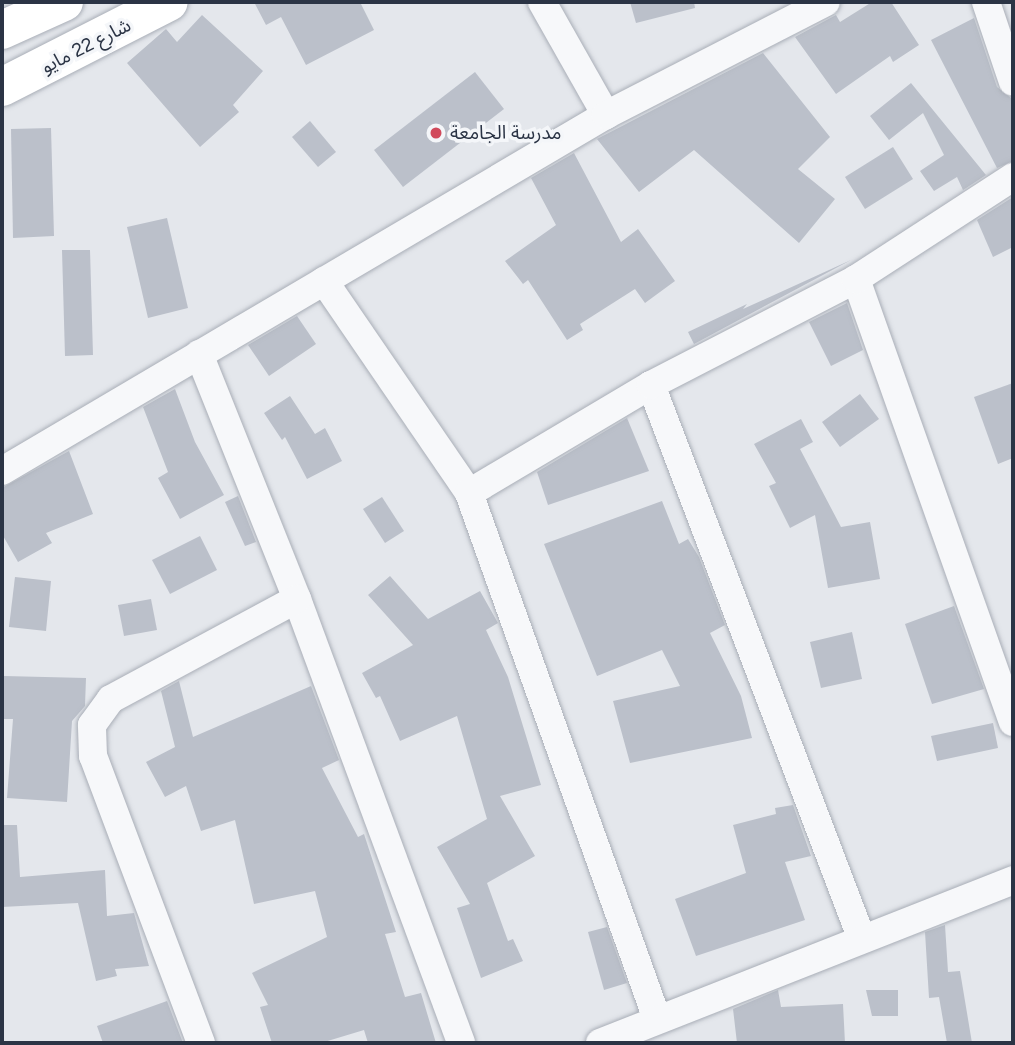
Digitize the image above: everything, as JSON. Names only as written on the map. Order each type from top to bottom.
[{"type":"main road","points":[[2,30],[64,2]]},
{"type":"main road","name":"شارع 22 مايو","points":[[2,87],[169,2]]},
{"type":"street","points":[[542,2],[606,115]]},
{"type":"street","points":[[2,471],[606,115],[826,2]]},
{"type":"street","points":[[986,2],[1013,82]]},
{"type":"street","points":[[469,493],[651,385],[856,279],[1013,177]]},
{"type":"street","points":[[856,279],[1013,722]]},
{"type":"street","points":[[324,281],[469,493],[657,1019]]},
{"type":"street","points":[[199,354],[297,599],[461,1043]]},
{"type":"street","points":[[651,385],[861,937]]},
{"type":"street","points":[[201,1043],[93,756],[92,725],[111,699],[297,599]]},
{"type":"street","points":[[600,1043],[861,937],[1013,880]]},
{"type":"building","points":[[254,2],[360,2],[374,30],[306,65],[281,17],[266,25]]},
{"type":"building","points":[[630,2],[694,2],[695,8],[636,23]]},
{"type":"building","points":[[872,2],[891,2],[919,45],[893,62],[890,56],[836,94],[795,37],[836,15],[840,22]]},
{"type":"building","points":[[202,15],[263,71],[233,105],[239,112],[200,147],[127,63],[166,29],[177,42]]},
{"type":"building","points":[[974,18],[997,87],[1011,98],[1013,108],[1013,161],[997,168],[931,40]]},
{"type":"building","points":[[763,53],[830,137],[798,169],[835,199],[799,243],[694,150],[639,192],[597,139]]},
{"type":"building","points":[[475,72],[504,109],[403,187],[374,150]]},
{"type":"building","points":[[911,83],[986,175],[963,190],[957,177],[934,191],[920,171],[944,155],[923,113],[889,140],[870,116]]},
{"type":"building","points":[[310,121],[336,152],[318,167],[292,137]]},
{"type":"building","points":[[51,128],[54,236],[13,238],[11,129]]},
{"type":"building","points":[[893,147],[913,179],[865,209],[845,177]]},
{"type":"building","points":[[574,153],[621,242],[638,229],[675,281],[645,303],[635,289],[580,324],[583,330],[567,340],[528,280],[523,284],[505,261],[556,225],[531,178]]},
{"type":"building","points":[[1013,197],[1013,247],[993,257],[977,220]]},
{"type":"building","points":[[167,218],[188,308],[148,318],[127,227]]},
{"type":"building","points":[[62,250],[90,250],[93,355],[65,356]]},
{"type":"building","points":[[851,260],[694,344],[688,332],[747,304],[743,309]]},
{"type":"building","points":[[847,303],[863,350],[831,366],[809,322]]},
{"type":"building","points":[[297,316],[316,344],[269,376],[248,345]]},
{"type":"building","points":[[1013,383],[1013,458],[998,464],[974,397]]},
{"type":"building","points":[[175,389],[195,442],[224,495],[180,519],[158,478],[168,472],[143,407]]},
{"type":"building","points":[[860,394],[879,419],[840,447],[822,422]]},
{"type":"building","points":[[290,396],[315,434],[325,428],[342,461],[307,479],[285,437],[282,440],[264,413]]},
{"type":"building","points":[[627,418],[649,471],[548,505],[537,472]]},
{"type":"building","points":[[801,419],[813,442],[800,449],[841,527],[870,522],[880,579],[828,588],[815,515],[790,528],[769,486],[776,483],[754,444]]},
{"type":"building","points":[[69,451],[93,514],[46,533],[52,543],[18,562],[2,534],[2,488]]},
{"type":"building","points":[[238,496],[256,542],[245,546],[225,502]]},
{"type":"building","points":[[382,497],[404,531],[385,543],[363,509]]},
{"type":"building","points":[[662,501],[679,544],[688,539],[699,557],[725,625],[710,633],[741,696],[752,738],[630,763],[613,701],[680,686],[662,650],[597,676],[544,544]]},
{"type":"building","points":[[200,536],[217,570],[170,594],[152,560]]},
{"type":"building","points":[[390,576],[428,619],[480,591],[498,623],[486,630],[508,677],[541,785],[500,796],[535,856],[487,883],[508,941],[513,939],[523,961],[481,978],[457,908],[470,904],[437,847],[487,819],[457,716],[400,741],[380,696],[376,698],[362,673],[413,645],[368,595]]},
{"type":"building","points":[[15,577],[51,581],[46,631],[9,627]]},
{"type":"building","points":[[151,599],[157,630],[124,636],[118,605]]},
{"type":"building","points":[[954,606],[984,689],[932,704],[905,624]]},
{"type":"building","points":[[852,632],[862,679],[821,688],[810,642]]},
{"type":"building","points":[[4,676],[86,678],[85,706],[72,721],[67,802],[7,798],[13,719],[3,719]]},
{"type":"building","points":[[179,681],[193,737],[311,686],[339,760],[322,768],[358,837],[364,834],[396,932],[385,934],[405,997],[421,993],[436,1043],[368,1043],[364,1030],[321,1043],[272,1043],[260,1007],[268,1005],[252,973],[327,937],[315,891],[254,904],[235,820],[201,831],[186,786],[165,797],[146,762],[175,747],[161,691]]},
{"type":"building","points":[[993,723],[998,748],[937,761],[931,736]]},
{"type":"building","points":[[793,805],[811,856],[785,862],[805,920],[696,956],[675,899],[746,873],[733,825],[776,814],[775,808]]},
{"type":"building","points":[[2,825],[17,825],[20,877],[105,870],[107,916],[134,913],[149,966],[115,969],[117,976],[96,981],[78,903],[2,907]]},
{"type":"building","points":[[945,925],[948,972],[960,971],[972,1043],[947,1043],[939,997],[929,998],[925,932]]},
{"type":"building","points":[[607,927],[627,983],[604,990],[588,932]]},
{"type":"building","points":[[778,990],[781,1007],[843,1004],[845,1043],[737,1043],[733,1009]]},
{"type":"building","points":[[866,990],[898,990],[898,1016],[872,1016]]},
{"type":"building","points":[[167,1001],[183,1043],[103,1043],[97,1026]]},
{"type":"place","name":"مدرسة الجامعة","points":[[436,133]]}]
